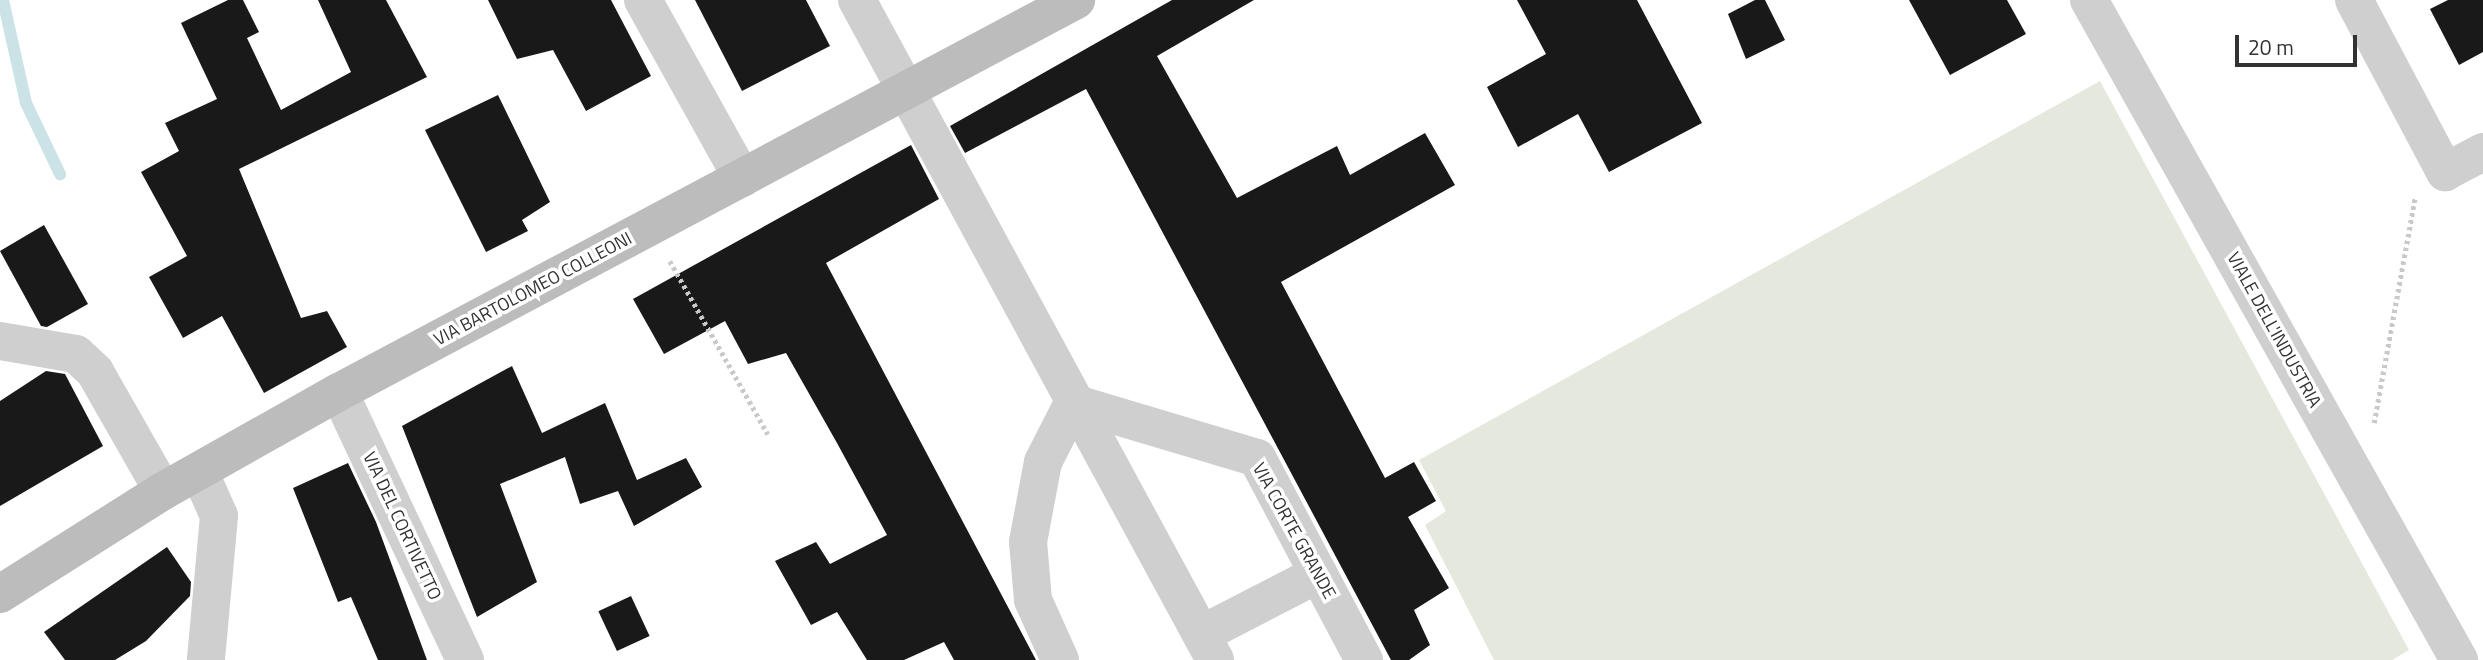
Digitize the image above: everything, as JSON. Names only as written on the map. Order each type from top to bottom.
[{"type":"street","points":[[643,0],[743,178]]},
{"type":"street","points":[[858,0],[1073,403],[1208,647],[1318,574]]},
{"type":"street","name":"VIA BARTOLOMEO COLLEONI","points":[[0,594],[163,491],[339,392],[1076,0]]},
{"type":"street","name":"VIALE DELL'INDUSTRIA","points":[[2089,0],[2459,660]]},
{"type":"street","points":[[2354,0],[2445,172],[2483,152]]},
{"type":"street","points":[[0,341],[76,354],[95,372],[163,491]]},
{"type":"street","name":"VIA DEL CORTIVETTO","points":[[339,392],[466,660]]},
{"type":"street","points":[[1060,660],[1032,600],[1028,542],[1043,462],[1073,403]]},
{"type":"street","name":"VIA CORTE GRANDE","points":[[1073,403],[1257,458],[1364,660]]},
{"type":"street","points":[[198,471],[219,516],[205,660]]},
{"type":"path","points":[[2346,459],[2381,440],[2374,425],[2415,197],[2445,172]]},
{"type":"path","points":[[651,227],[768,434]]},
{"type":"shaded area","points":[[2100,81],[2409,650],[2392,660],[1494,660],[1425,525],[1446,511],[1419,460]]},
{"type":"building","points":[[228,0],[243,0],[259,32],[247,38],[281,110],[351,72],[318,0],[386,0],[427,77],[239,169],[301,318],[327,311],[347,347],[264,393],[222,316],[183,338],[149,277],[187,256],[141,172],[179,151],[165,123],[217,99],[181,23]]},
{"type":"building","points":[[488,0],[611,0],[651,76],[586,111],[553,50],[517,59]]},
{"type":"building","points":[[695,0],[806,0],[830,46],[742,91]]},
{"type":"building","points":[[1172,0],[1254,0],[1157,56],[1237,198],[1337,146],[1350,175],[1425,133],[1455,185],[1281,282],[1385,478],[1414,462],[1436,501],[1408,517],[1449,588],[1414,610],[1430,645],[1409,660],[1391,660],[1086,89],[965,153],[950,126]]},
{"type":"building","points":[[1517,0],[1637,0],[1702,123],[1609,172],[1578,114],[1518,147],[1487,87],[1546,54]]},
{"type":"building","points":[[1755,0],[1765,0],[1785,40],[1746,59],[1728,14]]},
{"type":"building","points":[[1909,0],[2007,0],[2026,34],[1950,75]]},
{"type":"building","points":[[2448,0],[2483,0],[2483,52],[2459,65],[2430,9]]},
{"type":"building","points":[[498,95],[550,202],[522,220],[528,231],[486,252],[425,130]]},
{"type":"building","points":[[911,145],[939,199],[826,263],[1036,660],[954,660],[944,642],[904,660],[867,660],[837,612],[811,625],[775,561],[816,542],[830,564],[887,535],[837,443],[786,353],[748,364],[725,321],[664,354],[633,299]]},
{"type":"building","points":[[44,225],[88,304],[47,327],[41,326],[0,251]]},
{"type":"building","points":[[512,366],[542,433],[605,403],[637,480],[686,458],[702,487],[634,526],[618,491],[580,504],[565,457],[500,484],[537,582],[477,617],[402,426]]},
{"type":"building","points":[[46,371],[65,374],[103,446],[0,506],[0,401]]},
{"type":"building","points":[[348,463],[376,522],[427,660],[378,660],[351,597],[338,602],[293,488]]},
{"type":"building","points":[[167,547],[191,582],[190,596],[146,641],[115,660],[65,660],[44,632]]},
{"type":"building","points":[[631,596],[650,636],[617,651],[598,611]]},
{"type":"waterway","points":[[3,0],[26,103],[60,174]]}]
